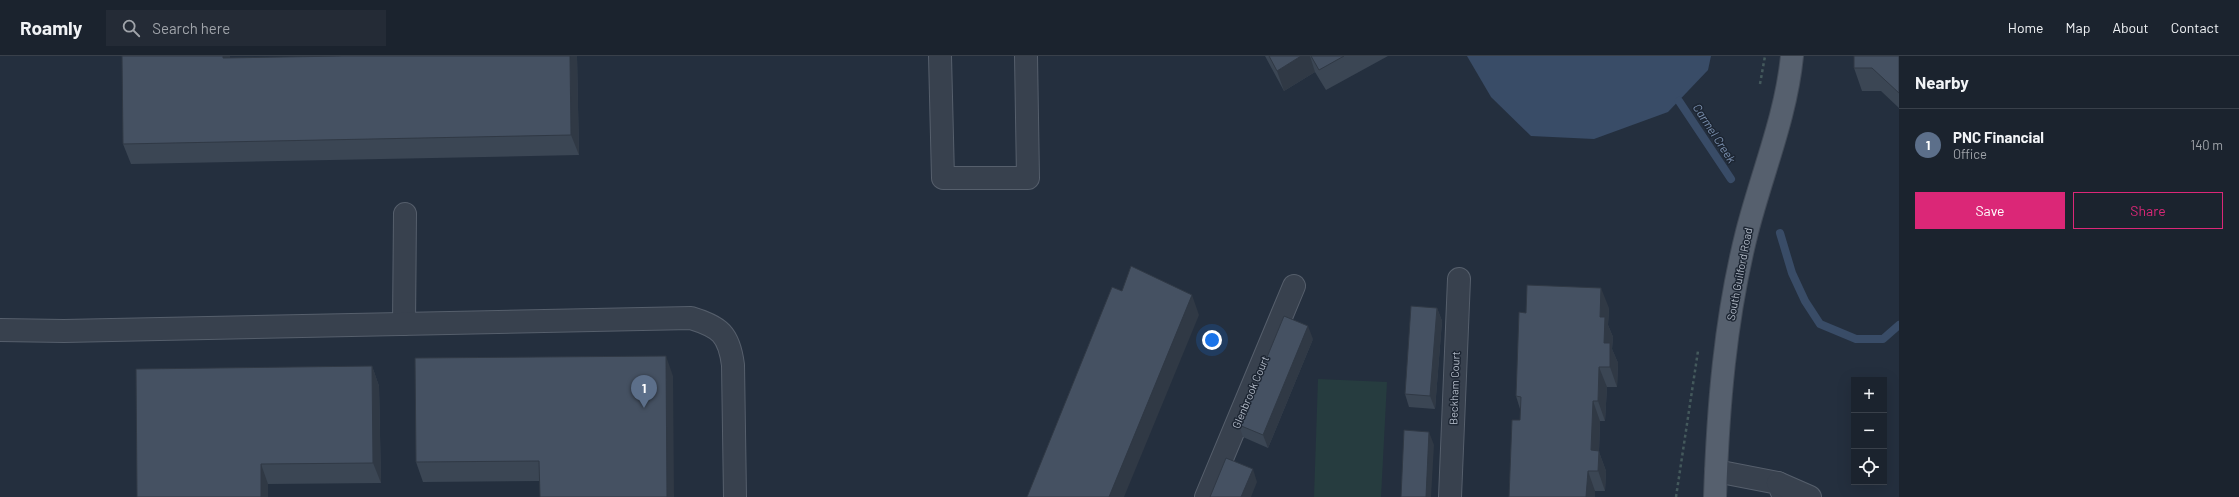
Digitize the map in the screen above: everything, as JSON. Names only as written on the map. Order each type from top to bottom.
[{"type":"main road","name":"South Guilford Road","points":[[1715,497],[1723,353],[1747,232],[1782,116],[1792,56]]},
{"type":"street","points":[[940,56],[943,178],[1028,178],[1026,56]]},
{"type":"street","points":[[404,324],[405,214]]},
{"type":"street","name":"Beckham Court","points":[[1450,497],[1459,279]]},
{"type":"street","name":"Glenbrook Court","points":[[1206,497],[1294,286]]},
{"type":"street","points":[[0,330],[64,331],[691,318],[711,324],[724,335],[731,349],[733,365],[735,497]]},
{"type":"street","points":[[1716,471],[1810,497]]},
{"type":"green space","points":[[1318,379],[1387,382],[1381,497],[1314,497]]},
{"type":"water","points":[[1467,56],[1711,56],[1708,70],[1668,112],[1594,139],[1531,136],[1491,97]]},
{"type":"building","points":[[122,56],[223,56],[223,58],[343,56],[570,56],[571,135],[123,144]]},
{"type":"building","points":[[1269,56],[1301,56],[1277,71]]},
{"type":"building","points":[[1311,56],[1344,56],[1319,70]]},
{"type":"building","points":[[1854,56],[1899,56],[1899,93],[1872,68],[1854,68]]},
{"type":"building","points":[[1131,266],[1192,295],[1109,497],[1027,497],[1112,287],[1122,291]]},
{"type":"building","points":[[1527,285],[1601,288],[1600,317],[1605,317],[1604,343],[1610,343],[1610,367],[1599,367],[1598,401],[1593,401],[1591,450],[1599,451],[1598,471],[1588,471],[1586,497],[1509,497],[1512,420],[1520,420],[1521,397],[1516,396],[1519,312],[1526,313]]},
{"type":"building","points":[[1411,306],[1437,308],[1430,396],[1405,394]]},
{"type":"building","points":[[1284,316],[1308,326],[1263,435],[1239,425]]},
{"type":"building","points":[[666,356],[667,497],[540,497],[539,461],[416,462],[415,358]]},
{"type":"building","points":[[372,366],[373,463],[261,464],[261,497],[137,497],[136,369]]},
{"type":"building","points":[[1404,430],[1429,432],[1426,497],[1401,497]]},
{"type":"building","points":[[1226,458],[1253,469],[1241,497],[1210,497]]},
{"type":"waterway","name":"Carmel Creek","points":[[1679,101],[1731,179]]},
{"type":"waterway","name":"Carmel Creek","points":[[1780,233],[1792,273],[1805,301],[1820,324],[1856,339],[1883,339],[1899,325]]},
{"type":"place","name":"PNC Financial","points":[[644,408]]}]
